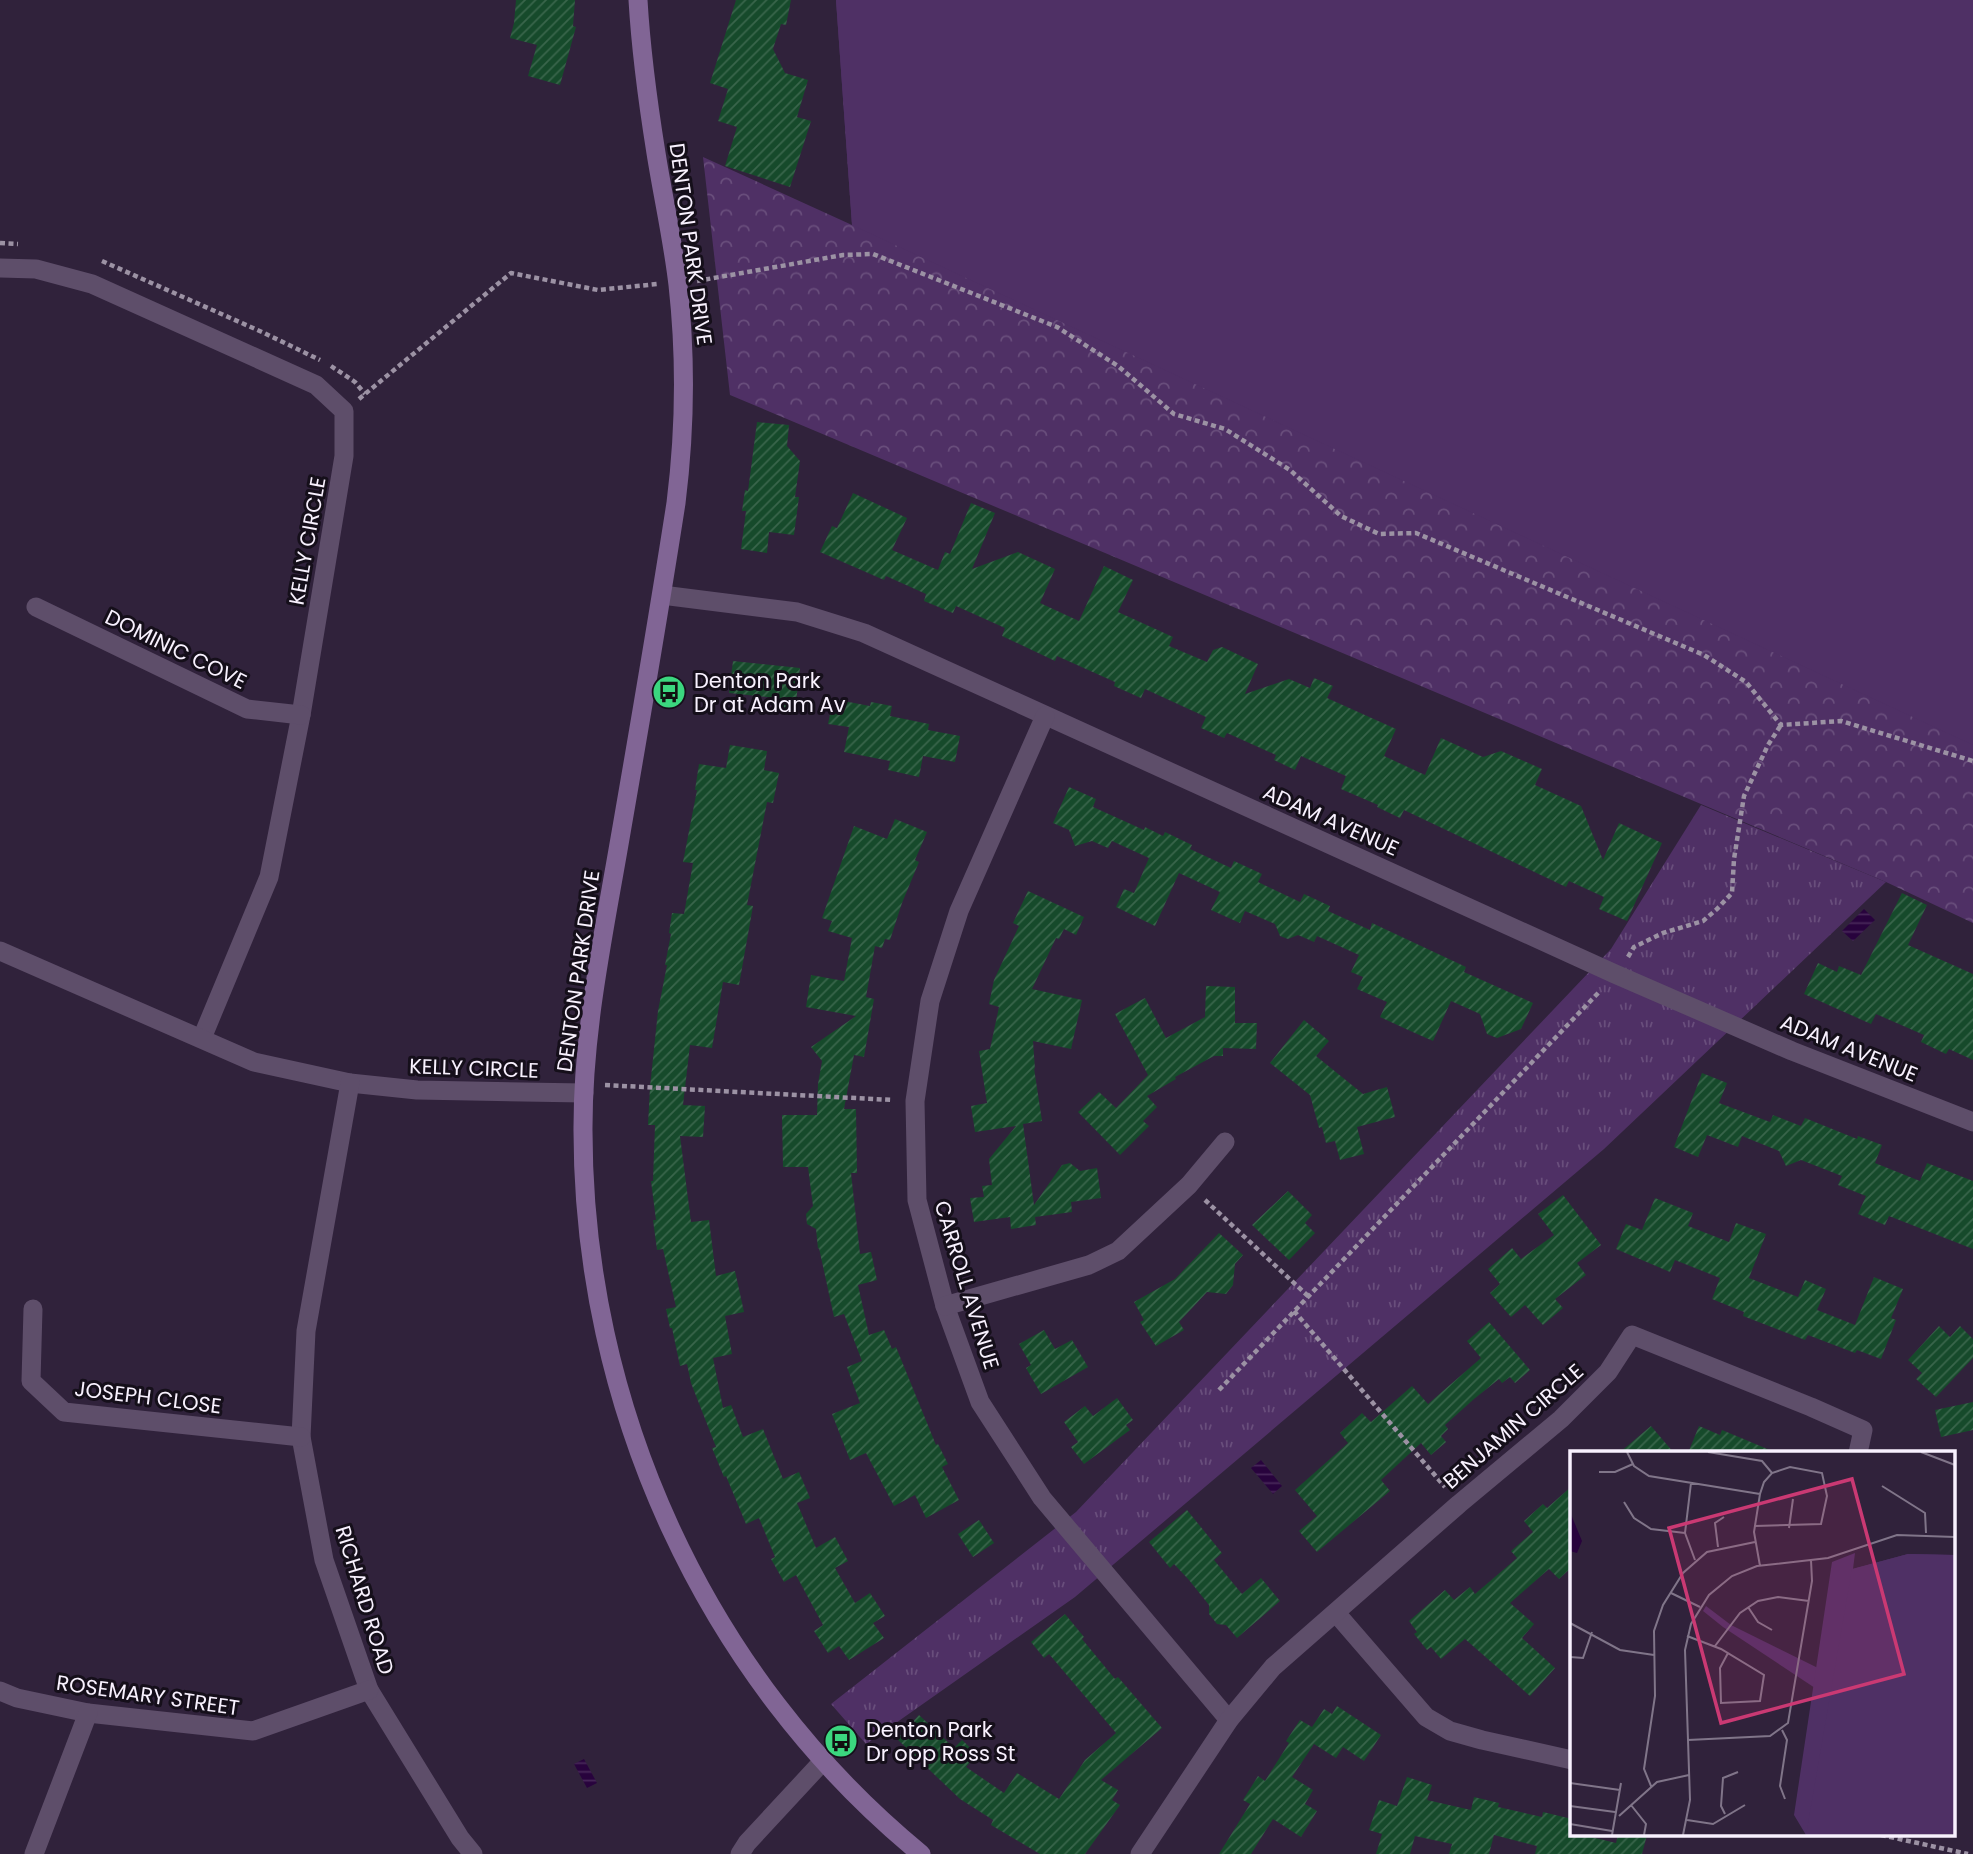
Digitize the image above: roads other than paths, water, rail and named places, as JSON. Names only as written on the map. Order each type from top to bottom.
[{"type":"main road","name":"DENTON PARK DRIVE","points":[[638,0],[655,150],[678,283],[683,344],[683,407],[680,472],[662,595],[588,1035],[584,1181],[594,1278],[616,1383],[634,1440],[651,1487],[675,1539],[713,1610],[737,1650],[792,1726],[853,1794],[922,1854]]},
{"type":"street","name":"KELLY CIRCLE","points":[[0,268],[36,269],[92,284],[316,385],[344,411],[344,456],[300,715],[269,877],[202,1038]]},
{"type":"street","name":"ADAM AVENUE","points":[[662,595],[797,612],[864,633],[1615,974],[1792,1051],[1973,1122]]},
{"type":"street","name":"DOMINIC COVE","points":[[36,607],[247,709],[300,715]]},
{"type":"street","name":"CARROLL AVENUE","points":[[1045,716],[959,911],[930,1001],[915,1101],[917,1200],[945,1306],[980,1402],[1042,1498],[1229,1720]]},
{"type":"street","name":"KELLY CIRCLE","points":[[0,951],[254,1062],[351,1083],[417,1090],[585,1089]]},
{"type":"street","name":"RICHARD ROAD","points":[[351,1083],[306,1331],[301,1437],[324,1560],[369,1690],[472,1854]]},
{"type":"street","points":[[945,1306],[1090,1265],[1118,1251],[1189,1185],[1224,1142]]},
{"type":"street","name":"JOSEPH CLOSE","points":[[33,1309],[31,1381],[64,1412],[301,1437]]},
{"type":"street","name":"BENJAMIN CIRCLE","points":[[1140,1854],[1229,1720],[1273,1667],[1459,1504],[1561,1419],[1608,1372],[1632,1335],[1811,1406],[1863,1430],[1858,1451]]},
{"type":"street","points":[[1336,1613],[1426,1717],[1450,1731],[1570,1760]]},
{"type":"street","name":"ROSEMARY STREET","points":[[0,1691],[18,1698],[88,1713],[253,1731],[369,1690]]},
{"type":"street","points":[[34,1854],[88,1713]]},
{"type":"street","points":[[740,1854],[747,1843],[823,1761]]},
{"type":"place","name":"Denton Park Dr at Adam Av","points":[[669,692]]},
{"type":"place","name":"Denton Park Dr opp Ross St","points":[[841,1741]]}]
